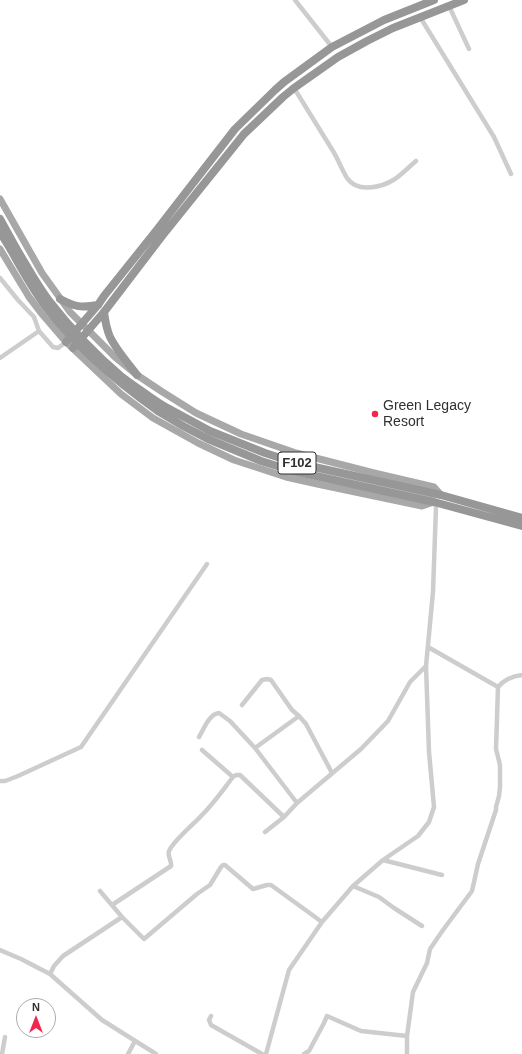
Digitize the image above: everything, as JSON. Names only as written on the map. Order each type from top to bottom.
[{"type":"highway","points":[[66,342],[98,305],[235,129],[275,90],[332,47],[384,20],[434,0]]},
{"type":"highway","points":[[73,348],[104,312],[162,236],[244,134],[294,88],[338,57],[393,28],[464,0]]},
{"type":"highway","points":[[275,90],[283,98]]},
{"type":"highway","name":"F102","points":[[0,219],[13,249]]},
{"type":"highway","name":"F102","points":[[0,232],[50,302],[64,319],[104,361],[183,426],[208,439],[293,471],[434,502],[522,526]]},
{"type":"highway","points":[[60,299],[71,305],[79,307],[98,305]]},
{"type":"highway","points":[[104,312],[110,337],[118,351],[137,375]]},
{"type":"highway","name":"F102","points":[[160,408],[210,431],[265,453],[296,463],[441,495],[522,518]]},
{"type":"main road","points":[[0,199],[42,273],[70,312],[115,357],[137,375],[196,413],[241,434],[296,453],[374,473],[434,486],[441,495]]},
{"type":"main road","points":[[0,249],[29,297],[66,342],[121,394],[153,418],[198,443],[234,460],[286,477],[422,506],[434,502]]},
{"type":"street","points":[[295,0],[332,47]]},
{"type":"street","points":[[449,6],[469,49]]},
{"type":"street","points":[[420,17],[494,137],[511,174]]},
{"type":"street","points":[[294,88],[334,153],[347,178],[353,184],[361,188],[384,184],[395,179],[416,161]]},
{"type":"street","points":[[0,278],[34,317],[39,331],[53,347],[58,348],[66,342]]},
{"type":"street","points":[[0,358],[39,331]]},
{"type":"street","points":[[266,1054],[289,970],[322,922],[353,886],[383,860],[418,836],[429,822],[434,807],[429,752],[426,666],[433,592],[436,507],[434,502]]},
{"type":"street","points":[[0,781],[18,776],[81,747],[207,564]]},
{"type":"street","points":[[428,647],[498,687]]},
{"type":"street","points":[[265,832],[361,749],[388,721],[410,682],[426,666]]},
{"type":"street","points":[[407,1054],[407,1036],[413,992],[427,963],[430,949],[472,890],[478,864],[496,810],[500,787],[500,765],[496,749],[498,687],[506,680],[514,676],[522,675]]},
{"type":"street","points":[[242,705],[262,680],[271,680],[292,710],[300,716],[306,724],[332,773]]},
{"type":"street","points":[[199,737],[212,716],[219,713],[230,721],[255,748],[297,804]]},
{"type":"street","points":[[255,748],[300,716]]},
{"type":"street","points":[[202,750],[233,778]]},
{"type":"street","points":[[112,905],[171,866],[172,863],[168,852],[175,842],[204,813],[236,775],[240,774],[284,817]]},
{"type":"street","points":[[383,860],[442,875]]},
{"type":"street","points":[[100,891],[122,917],[144,939],[210,884],[221,867],[225,865],[253,889],[271,885],[322,922]]},
{"type":"street","points":[[353,886],[378,897],[422,926]]},
{"type":"street","points":[[50,974],[54,966],[63,956],[122,917]]},
{"type":"street","points":[[0,950],[50,974],[102,1020],[156,1054]]},
{"type":"street","points":[[211,1016],[209,1020],[211,1025],[262,1054]]},
{"type":"street","points":[[304,1054],[309,1051],[327,1016],[361,1031],[407,1036]]},
{"type":"street","points":[[2,1054],[5,1037]]},
{"type":"street","points":[[128,1054],[135,1041]]},
{"type":"place","name":"Green Legacy Resort","points":[[375,414]]}]
